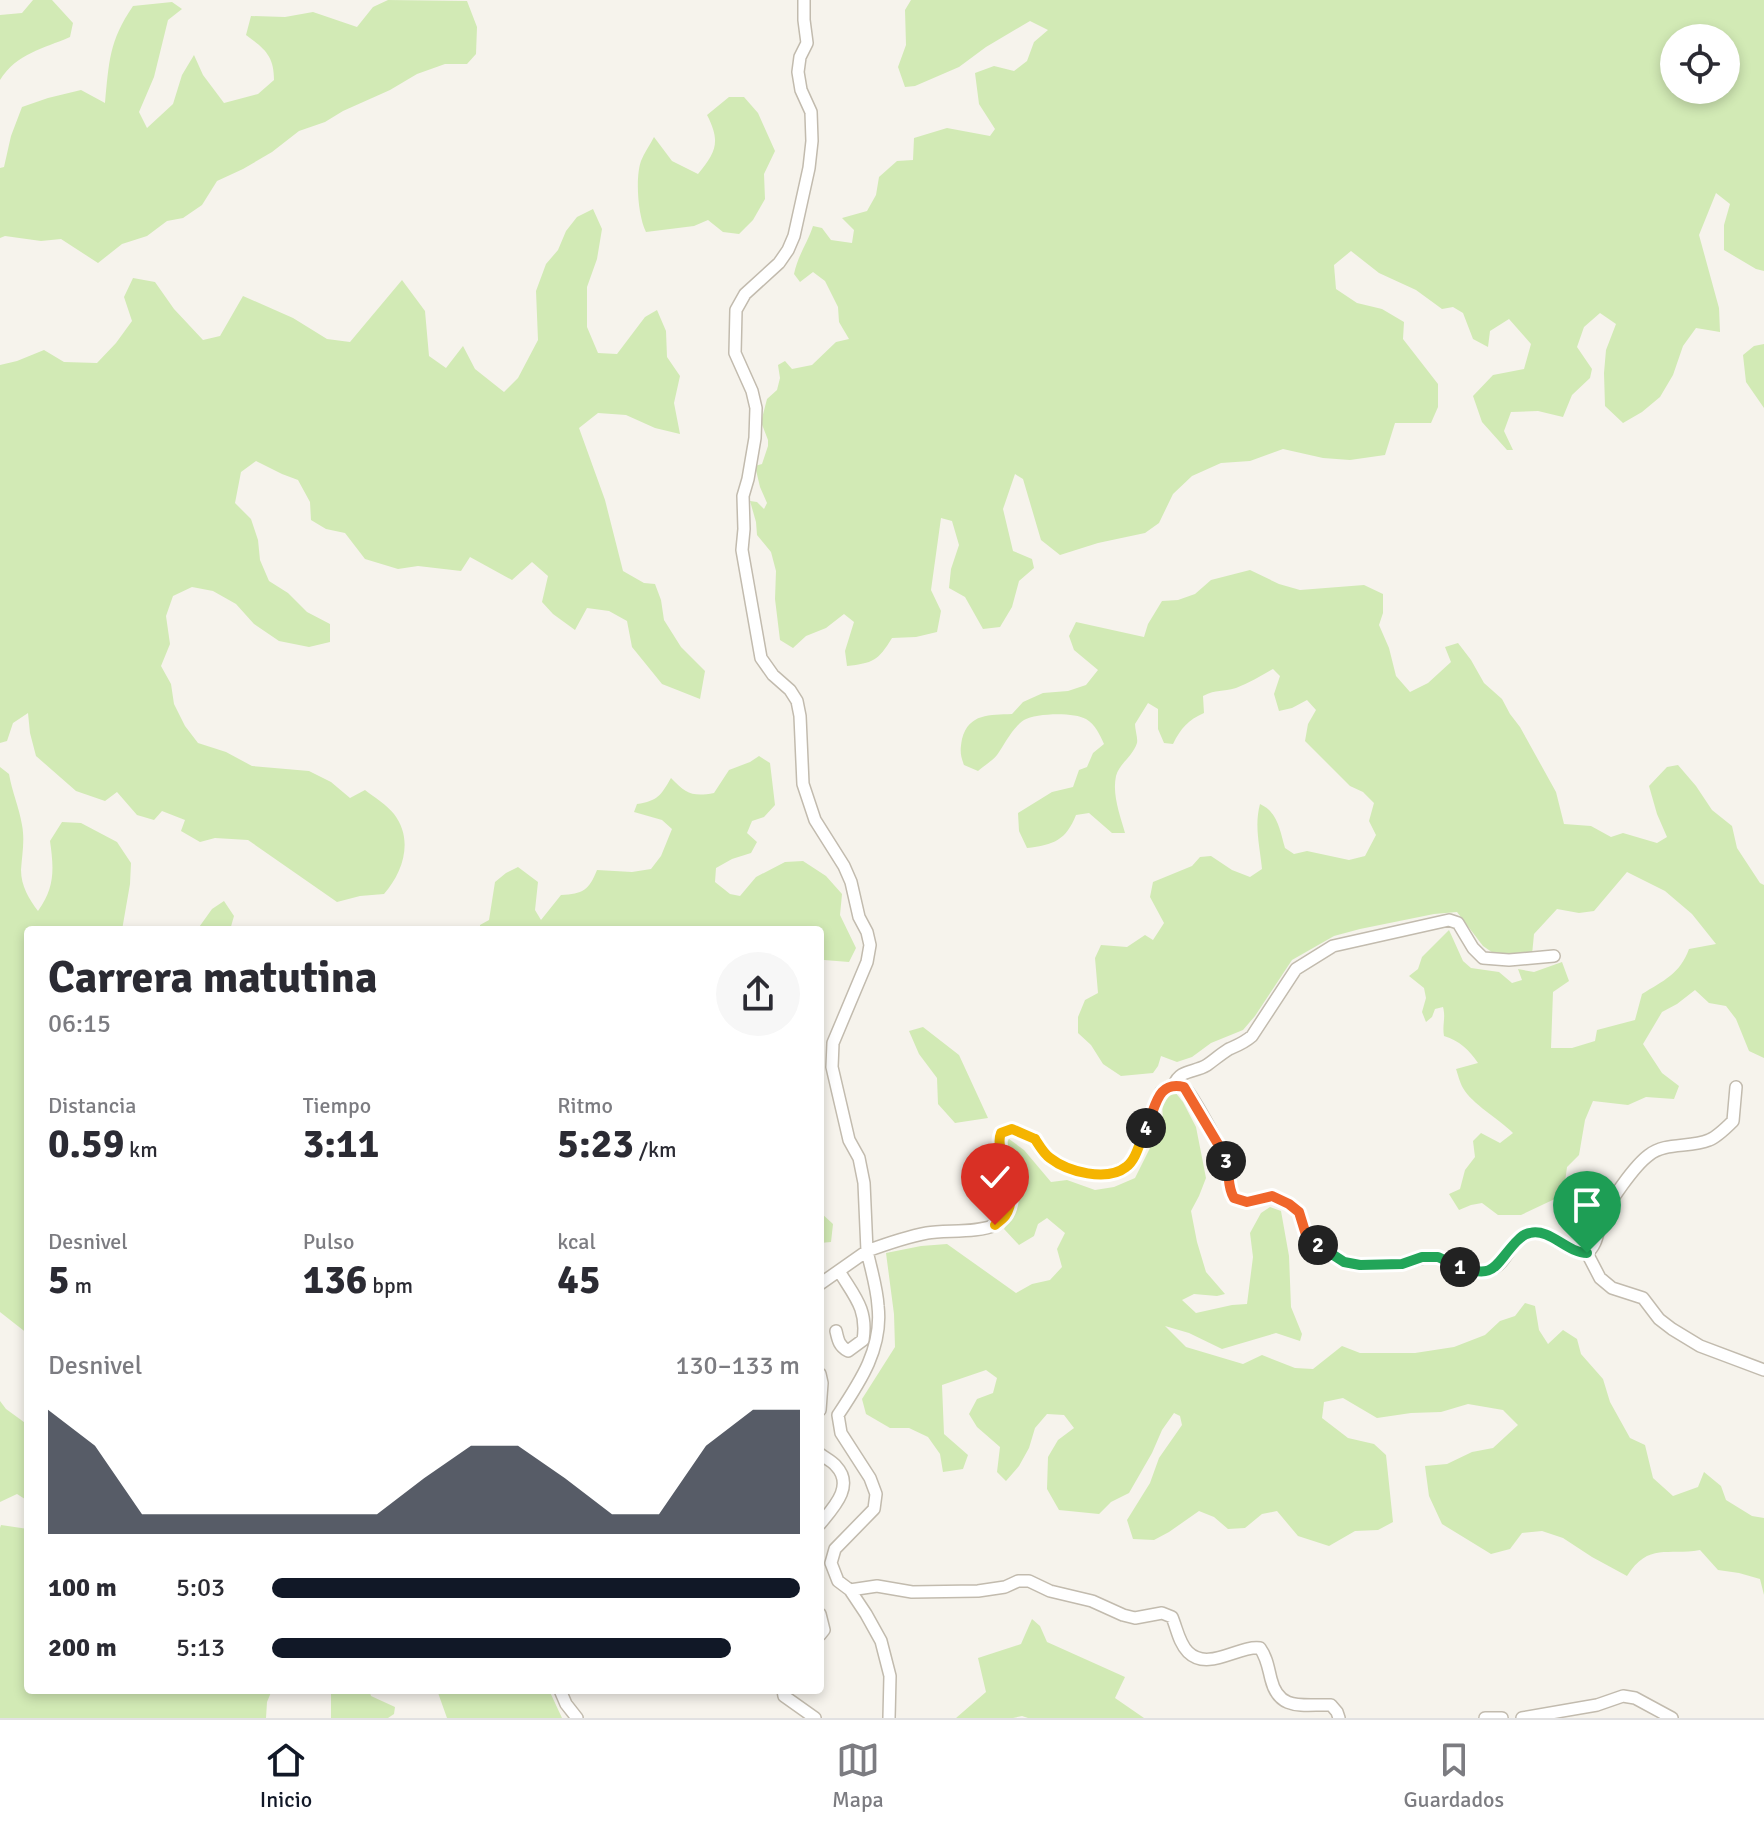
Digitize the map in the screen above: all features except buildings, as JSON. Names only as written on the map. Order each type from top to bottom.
[{"type":"street","points":[[804,0],[807,43],[800,57],[798,72],[801,90],[811,112],[809,168],[788,250],[779,263],[745,294],[736,310],[735,353],[756,408],[755,438],[743,496],[742,550],[761,658],[797,701],[803,784],[815,820],[851,882],[859,917],[870,945],[867,962],[833,1043],[832,1067],[849,1140],[859,1158],[864,1183],[867,1251],[879,1307],[878,1339],[864,1376],[838,1415],[841,1433],[870,1478],[876,1494],[874,1509],[835,1549],[831,1563],[838,1581],[850,1590],[881,1641],[890,1676],[889,1718]]},
{"type":"street","points":[[1174,1085],[1176,1077],[1206,1066],[1243,1044],[1252,1036],[1296,969],[1333,946],[1449,920],[1458,923],[1483,958],[1509,960],[1554,956]]},
{"type":"street","points":[[824,1281],[867,1251],[891,1242],[926,1233],[984,1228],[1004,1218],[1012,1191],[1010,1172],[999,1140],[1001,1133],[1012,1129],[1034,1138],[1048,1157],[1084,1173],[1113,1174],[1126,1168],[1132,1161],[1161,1092],[1167,1086],[1174,1085],[1184,1087],[1190,1095],[1226,1159],[1229,1190],[1234,1198],[1247,1202],[1272,1196],[1289,1204],[1299,1212],[1307,1238],[1344,1262],[1360,1265],[1402,1264],[1422,1257],[1438,1257],[1481,1273],[1496,1267],[1523,1235],[1533,1232],[1542,1232],[1558,1243],[1587,1253]]},
{"type":"street","points":[[1587,1253],[1597,1240],[1602,1218],[1614,1197],[1638,1165],[1651,1152],[1710,1140],[1722,1131],[1733,1121],[1736,1087]]},
{"type":"street","points":[[1587,1253],[1600,1278],[1612,1288],[1643,1298],[1659,1319],[1672,1329],[1700,1346],[1764,1370]]},
{"type":"street","points":[[836,1331],[838,1342],[848,1351],[863,1340],[865,1327],[863,1312],[839,1271]]},
{"type":"street","points":[[824,1457],[836,1465],[843,1476],[842,1493],[824,1518]]},
{"type":"street","points":[[850,1590],[877,1586],[912,1592],[978,1591],[1029,1581],[1050,1591],[1092,1601],[1135,1618],[1162,1613],[1172,1617],[1181,1643],[1189,1654],[1205,1660],[1250,1647],[1260,1648],[1267,1658],[1274,1691],[1282,1699],[1291,1704],[1331,1705],[1339,1718]]},
{"type":"street","points":[[562,1694],[577,1718]]},
{"type":"street","points":[[784,1694],[815,1718]]},
{"type":"street","points":[[1522,1718],[1597,1705],[1623,1696],[1635,1698],[1672,1718]]},
{"type":"street","points":[[1485,1718],[1502,1718]]},
{"type":"green space","points":[[33,0],[52,0],[73,23],[70,37],[22,58],[0,80],[0,15],[22,13]]},
{"type":"green space","points":[[388,0],[467,1],[477,27],[476,54],[467,64],[445,64],[417,74],[325,122],[299,131],[272,152],[217,181],[202,205],[183,218],[167,221],[147,236],[122,244],[98,263],[61,239],[0,238],[0,168],[4,167],[22,107],[81,90],[105,103],[115,41],[133,6],[172,2],[182,9],[168,20],[154,77],[139,112],[147,128],[173,104],[182,75],[194,55],[203,75],[224,103],[258,94],[274,80],[267,54],[246,35],[251,16],[285,17],[313,12],[357,27],[373,7]]},
{"type":"green space","points":[[911,0],[1764,0],[1764,271],[1724,250],[1724,225],[1730,204],[1716,193],[1699,235],[1719,308],[1720,332],[1696,328],[1683,346],[1673,375],[1660,397],[1623,423],[1605,406],[1606,350],[1616,324],[1600,313],[1584,327],[1577,347],[1592,369],[1590,378],[1572,395],[1563,417],[1538,411],[1511,412],[1504,431],[1513,450],[1507,450],[1482,422],[1473,396],[1493,375],[1524,369],[1531,344],[1509,319],[1490,331],[1488,347],[1473,339],[1463,313],[1453,307],[1442,309],[1416,290],[1379,273],[1351,251],[1334,265],[1336,289],[1357,303],[1382,309],[1404,322],[1403,339],[1438,384],[1438,407],[1431,423],[1395,423],[1385,455],[1350,460],[1323,458],[1283,449],[1250,461],[1221,463],[1192,476],[1173,494],[1159,523],[1145,533],[1060,555],[1041,540],[1023,479],[1015,474],[1003,509],[1013,551],[1032,559],[1034,568],[1019,581],[1012,607],[1000,627],[983,629],[965,597],[949,588],[959,545],[952,521],[941,518],[931,590],[941,611],[937,632],[892,638],[874,660],[847,666],[845,651],[854,622],[844,614],[826,628],[806,636],[793,648],[780,640],[775,599],[776,571],[771,552],[757,535],[750,501],[757,502],[764,509],[767,503],[755,466],[762,464],[768,446],[761,422],[767,399],[777,390],[780,378],[778,365],[785,361],[792,369],[812,365],[836,342],[849,339],[839,322],[838,307],[825,281],[813,272],[800,282],[794,274],[796,267],[813,226],[822,228],[831,240],[852,243],[854,230],[842,218],[867,211],[876,195],[879,177],[897,161],[913,160],[914,138],[947,128],[990,136],[995,129],[979,104],[975,73],[994,66],[1014,71],[1027,61],[1034,42],[1048,30],[1030,21],[959,67],[915,86],[905,87],[898,67],[906,45],[905,10]]},
{"type":"green space","points":[[729,97],[744,97],[758,113],[775,151],[764,174],[765,199],[753,220],[739,234],[723,232],[708,220],[694,226],[646,232],[639,207],[638,177],[641,161],[654,137],[672,161],[698,174],[712,153],[715,140],[707,115]]},
{"type":"green space","points":[[593,209],[602,229],[597,259],[587,287],[587,327],[598,353],[617,354],[645,317],[657,310],[666,331],[667,357],[680,376],[674,403],[680,434],[655,428],[626,415],[598,413],[579,428],[605,500],[623,571],[644,583],[655,584],[664,620],[681,647],[705,671],[700,699],[662,684],[632,647],[627,621],[609,611],[587,608],[575,630],[553,614],[542,602],[548,576],[532,562],[512,580],[470,557],[461,571],[418,566],[398,569],[365,559],[345,533],[326,529],[311,520],[310,502],[298,480],[256,461],[241,472],[235,503],[251,519],[260,560],[269,581],[288,593],[307,612],[330,624],[330,642],[309,647],[279,641],[254,624],[236,604],[213,591],[192,587],[173,596],[166,616],[170,644],[161,666],[171,684],[174,704],[198,743],[226,752],[252,766],[309,771],[331,782],[350,798],[365,790],[391,811],[400,824],[405,845],[401,866],[384,894],[337,902],[248,840],[215,838],[200,842],[181,831],[185,820],[162,811],[154,820],[137,815],[117,792],[105,801],[76,791],[36,756],[28,713],[13,723],[7,741],[0,743],[0,365],[44,350],[64,362],[97,363],[132,321],[124,297],[133,278],[155,282],[174,309],[203,340],[220,336],[243,296],[293,318],[327,339],[350,342],[402,280],[425,311],[429,356],[446,368],[463,346],[475,369],[504,392],[518,378],[538,340],[536,291],[546,264],[577,217]]},
{"type":"green space","points":[[1764,344],[1764,408],[1746,382],[1743,355],[1754,346]]},
{"type":"green space","points":[[1250,570],[1300,590],[1364,585],[1383,594],[1383,613],[1379,625],[1396,676],[1410,692],[1428,683],[1451,662],[1445,647],[1458,643],[1484,683],[1502,699],[1520,727],[1556,792],[1564,824],[1591,826],[1611,837],[1623,833],[1657,843],[1667,837],[1649,786],[1667,767],[1678,765],[1712,810],[1732,826],[1737,848],[1764,885],[1764,1058],[1749,1051],[1736,1019],[1726,1006],[1709,1003],[1695,990],[1662,1012],[1643,1044],[1662,1073],[1679,1086],[1674,1099],[1646,1097],[1628,1105],[1593,1101],[1585,1120],[1579,1155],[1567,1167],[1559,1197],[1521,1215],[1498,1215],[1482,1203],[1459,1210],[1449,1194],[1460,1189],[1465,1170],[1475,1157],[1473,1141],[1481,1133],[1500,1143],[1513,1133],[1463,1088],[1456,1069],[1478,1063],[1464,1046],[1444,1036],[1443,1007],[1435,1009],[1426,1022],[1422,1012],[1426,998],[1424,988],[1409,976],[1418,969],[1422,957],[1449,930],[1463,961],[1471,968],[1499,972],[1512,983],[1522,980],[1518,969],[1534,972],[1562,962],[1569,981],[1553,992],[1551,1048],[1572,1048],[1595,1041],[1597,1030],[1635,1020],[1642,994],[1676,971],[1689,949],[1716,944],[1692,914],[1665,891],[1627,872],[1594,911],[1579,913],[1557,909],[1534,934],[1532,955],[1499,957],[1483,946],[1457,912],[1360,929],[1334,936],[1292,960],[1243,1030],[1211,1043],[1192,1057],[1177,1062],[1161,1056],[1153,1073],[1121,1076],[1103,1064],[1091,1045],[1078,1033],[1078,1017],[1085,1000],[1098,993],[1095,958],[1101,945],[1127,947],[1145,935],[1153,940],[1164,923],[1150,897],[1153,882],[1192,866],[1200,857],[1211,856],[1250,877],[1262,869],[1257,828],[1260,804],[1275,817],[1285,848],[1294,854],[1307,851],[1349,860],[1365,856],[1376,835],[1369,821],[1374,803],[1363,792],[1350,786],[1305,741],[1308,724],[1316,710],[1307,700],[1279,711],[1274,694],[1280,676],[1273,669],[1236,688],[1203,696],[1204,713],[1186,725],[1173,744],[1164,743],[1158,729],[1158,709],[1148,703],[1135,724],[1135,748],[1116,776],[1116,798],[1125,833],[1112,833],[1089,813],[1076,815],[1063,836],[1045,845],[1027,848],[1019,831],[1018,813],[1052,792],[1073,787],[1079,770],[1087,767],[1093,753],[1104,744],[1095,727],[1086,719],[1055,714],[1024,720],[997,755],[978,771],[964,765],[962,739],[970,724],[981,717],[1012,714],[1023,702],[1043,693],[1068,691],[1086,685],[1098,670],[1074,650],[1069,636],[1076,622],[1144,637],[1162,601],[1178,600],[1195,594],[1211,580]]},
{"type":"green space","points":[[759,756],[770,763],[775,805],[764,817],[752,821],[747,833],[757,842],[751,853],[716,868],[715,882],[730,894],[740,896],[756,877],[785,862],[803,861],[826,876],[842,894],[840,915],[856,948],[849,962],[824,960],[824,926],[480,926],[489,920],[495,882],[518,867],[538,882],[535,910],[541,920],[561,895],[580,892],[588,886],[597,870],[632,872],[651,869],[661,856],[672,829],[662,820],[634,812],[637,804],[658,796],[671,778],[690,793],[714,793],[729,770]]},
{"type":"green space","points":[[0,767],[9,774],[22,825],[22,881],[38,911],[48,894],[52,878],[50,841],[62,822],[81,823],[117,842],[131,863],[123,926],[24,926],[24,1331],[0,1312]]},
{"type":"green space","points":[[224,901],[234,916],[231,926],[200,926],[212,909]]},
{"type":"green space","points":[[923,1027],[959,1055],[988,1118],[955,1123],[938,1104],[937,1078],[919,1054],[909,1031]]},
{"type":"green space","points":[[1175,1092],[1196,1127],[1206,1178],[1191,1211],[1197,1242],[1206,1272],[1225,1294],[1194,1294],[1182,1300],[1196,1313],[1247,1304],[1253,1257],[1250,1233],[1261,1213],[1270,1207],[1281,1211],[1289,1256],[1291,1307],[1302,1334],[1300,1341],[1276,1333],[1222,1349],[1189,1333],[1165,1326],[1186,1347],[1243,1364],[1262,1355],[1295,1368],[1313,1369],[1342,1346],[1360,1353],[1415,1353],[1454,1347],[1485,1335],[1500,1321],[1515,1316],[1525,1303],[1535,1306],[1539,1330],[1548,1344],[1563,1330],[1577,1339],[1581,1354],[1603,1379],[1610,1402],[1630,1438],[1645,1445],[1653,1478],[1673,1496],[1698,1487],[1704,1472],[1721,1486],[1726,1500],[1752,1516],[1764,1518],[1764,1595],[1760,1579],[1718,1570],[1700,1550],[1651,1554],[1635,1565],[1627,1576],[1563,1538],[1542,1531],[1522,1533],[1510,1549],[1491,1554],[1442,1524],[1429,1496],[1425,1466],[1447,1464],[1472,1452],[1493,1448],[1518,1425],[1503,1410],[1468,1404],[1441,1412],[1377,1418],[1343,1398],[1324,1402],[1322,1418],[1348,1438],[1374,1444],[1386,1455],[1393,1522],[1378,1530],[1355,1531],[1329,1546],[1298,1536],[1277,1511],[1262,1514],[1245,1528],[1228,1529],[1214,1517],[1199,1511],[1154,1540],[1133,1539],[1127,1520],[1150,1483],[1159,1458],[1182,1425],[1180,1416],[1174,1413],[1129,1493],[1111,1502],[1099,1514],[1059,1510],[1047,1489],[1048,1457],[1058,1440],[1074,1428],[1064,1415],[1047,1414],[1035,1428],[1019,1466],[1006,1481],[997,1472],[1000,1447],[977,1427],[969,1414],[977,1399],[993,1393],[997,1378],[986,1370],[942,1385],[944,1434],[968,1455],[963,1469],[943,1472],[940,1454],[928,1437],[909,1428],[890,1428],[866,1414],[862,1399],[895,1347],[886,1253],[947,1244],[1016,1293],[1032,1284],[1050,1280],[1062,1267],[1057,1249],[1065,1233],[1047,1218],[1038,1224],[1034,1236],[1019,1245],[1004,1229],[1019,1200],[1019,1179],[1004,1147],[1009,1139],[1024,1150],[1051,1182],[1067,1180],[1095,1190],[1114,1187],[1135,1178],[1163,1122],[1162,1102],[1167,1093]]},
{"type":"green space","points":[[824,1216],[833,1224],[831,1242],[824,1243]]},
{"type":"green space","points":[[0,1401],[24,1422],[24,1498],[17,1494],[0,1502]]},
{"type":"green space","points":[[1,1525],[24,1528],[24,1694],[270,1694],[266,1718],[0,1718]]},
{"type":"green space","points":[[1032,1619],[1040,1626],[1047,1642],[1125,1677],[1115,1698],[1144,1718],[956,1718],[986,1692],[978,1658],[1021,1644]]},
{"type":"green space","points":[[331,1694],[370,1694],[395,1707],[394,1714],[388,1718],[331,1718]]},
{"type":"green space","points":[[438,1694],[551,1694],[562,1718],[447,1718]]},
{"type":"route","points":[[995,1225],[1008,1212],[1012,1191],[1010,1172],[999,1140],[1001,1133],[1012,1129],[1034,1138],[1048,1157],[1084,1173],[1113,1174],[1132,1161],[1161,1092],[1167,1086],[1174,1085],[1184,1087],[1190,1095],[1226,1159],[1229,1190],[1234,1198],[1247,1202],[1272,1196],[1289,1204],[1299,1212],[1307,1238],[1344,1262],[1360,1265],[1402,1264],[1422,1257],[1438,1257],[1481,1273],[1496,1267],[1523,1235],[1533,1232],[1542,1232],[1558,1243],[1587,1253]]}]
